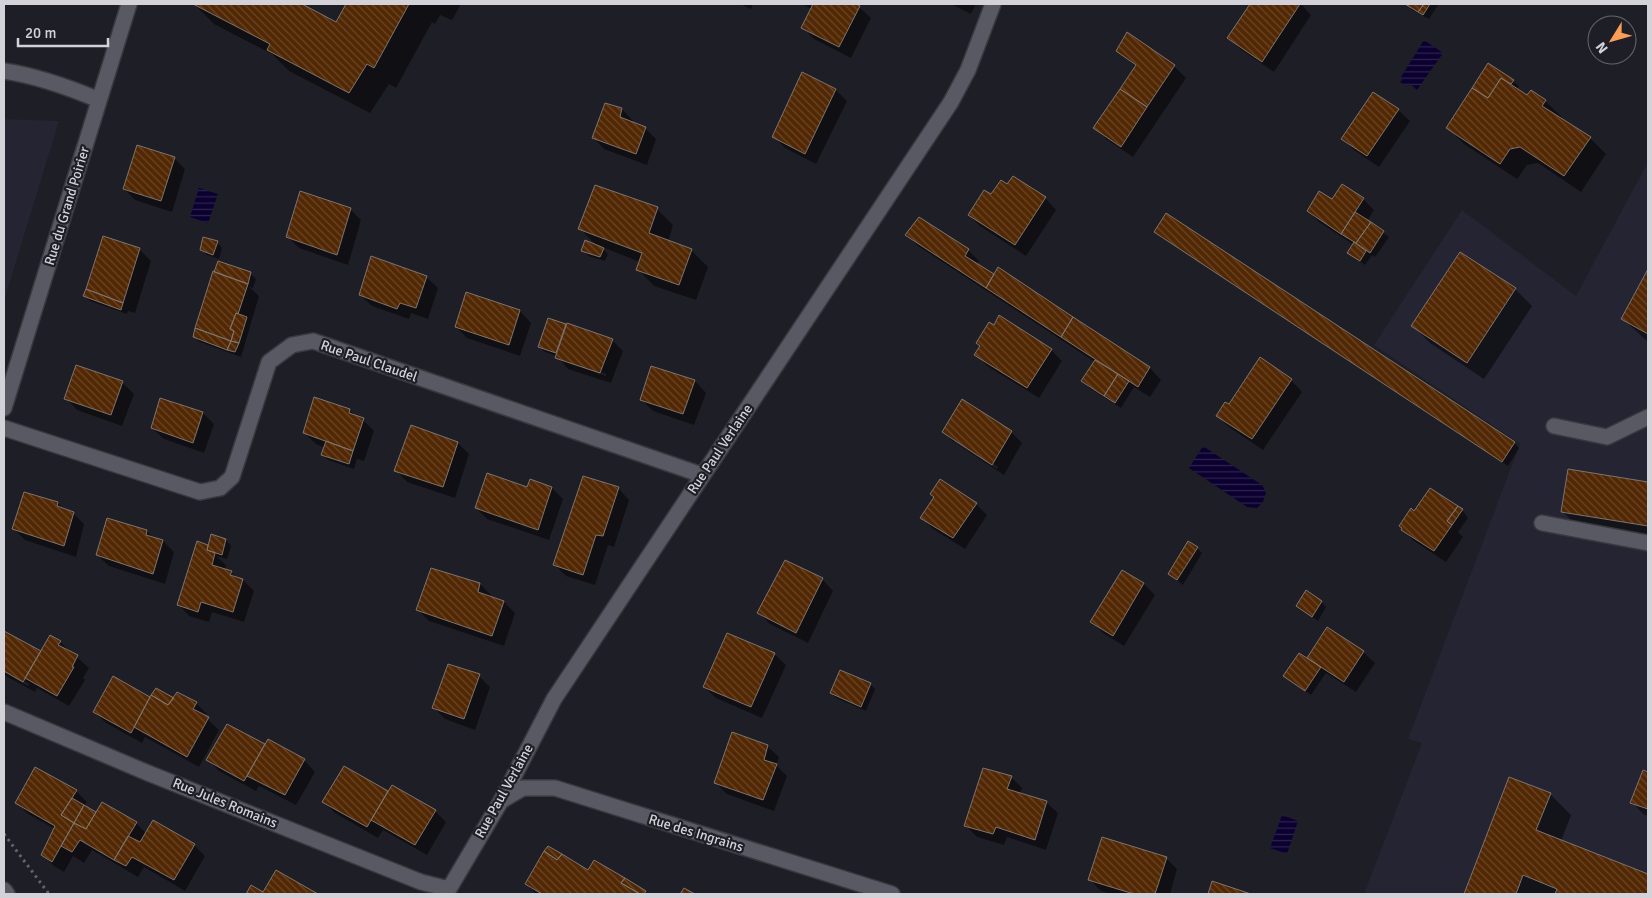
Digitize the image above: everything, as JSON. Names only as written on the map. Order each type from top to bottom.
[{"type":"street","name":"Rue du Grand Poirier","points":[[4,408],[129,4]]},
{"type":"street","name":"Rue Paul Verlaine","points":[[448,892],[501,801],[554,699],[951,102],[968,70],[993,4]]},
{"type":"street","points":[[4,71],[62,84],[100,100]]},
{"type":"street","name":"Rue Paul Claudel","points":[[4,428],[200,492],[220,488],[232,476],[269,362],[292,345],[313,341],[702,475]]},
{"type":"street","points":[[1554,426],[1607,437],[1648,417]]},
{"type":"street","points":[[1542,523],[1648,543]]},
{"type":"street","name":"Rue Jules Romains","points":[[4,712],[148,773],[448,892]]},
{"type":"street","name":"Rue des Ingrains","points":[[501,801],[523,788],[555,788],[892,894]]},
{"type":"street","points":[[4,890],[6,894]]},
{"type":"path","points":[[4,834],[49,894]]},
{"type":"shaded area","points":[[1424,40],[1443,53],[1417,90],[1409,83],[1407,86],[1400,82],[1402,80],[1401,77]]},
{"type":"shaded area","points":[[4,119],[59,121],[4,301]]},
{"type":"shaded area","points":[[1648,162],[1648,894],[1364,894],[1422,743],[1408,739],[1520,444],[1374,345],[1462,210],[1576,296]]},
{"type":"shaded area","points":[[199,188],[218,194],[208,223],[190,217]]},
{"type":"shaded area","points":[[1203,446],[1262,485],[1266,492],[1263,502],[1257,508],[1247,507],[1189,468]]},
{"type":"shaded area","points":[[1282,815],[1298,821],[1287,854],[1270,848]]},
{"type":"building","points":[[193,4],[302,4],[336,22],[346,4],[409,4],[374,68],[367,64],[349,93],[267,50],[270,44]]},
{"type":"building","points":[[813,4],[856,4],[860,6],[839,47],[801,28]]},
{"type":"building","points":[[1250,4],[1300,4],[1262,62],[1227,38]]},
{"type":"building","points":[[1405,4],[1424,4],[1418,12]]},
{"type":"building","points":[[1424,4],[1430,4],[1423,15],[1418,12]]},
{"type":"building","points":[[1127,32],[1175,65],[1147,107],[1120,89],[1136,65],[1116,51]]},
{"type":"building","points":[[1488,63],[1514,80],[1511,84],[1501,78],[1488,98],[1472,88]]},
{"type":"building","points":[[802,72],[836,89],[805,154],[772,137]]},
{"type":"building","points":[[1501,78],[1527,95],[1531,90],[1546,100],[1542,106],[1591,137],[1564,176],[1520,147],[1510,149],[1500,164],[1446,128],[1472,88],[1488,98]]},
{"type":"building","points":[[1120,89],[1147,107],[1121,147],[1093,128]]},
{"type":"building","points":[[1373,92],[1399,109],[1367,156],[1341,139]]},
{"type":"building","points":[[605,103],[622,108],[620,117],[646,127],[636,154],[592,138]]},
{"type":"building","points":[[137,145],[175,157],[161,201],[123,189]]},
{"type":"building","points":[[1013,176],[1046,197],[1015,245],[968,215],[984,190],[991,194],[1001,180],[1007,184]]},
{"type":"building","points":[[1342,184],[1364,198],[1341,234],[1307,211],[1319,191],[1332,199]]},
{"type":"building","points":[[595,185],[658,207],[649,233],[692,249],[679,285],[636,270],[642,253],[578,229]]},
{"type":"building","points":[[300,191],[351,208],[337,255],[286,237]]},
{"type":"building","points":[[1355,212],[1371,222],[1356,243],[1341,234]]},
{"type":"building","points":[[1166,213],[1515,442],[1502,462],[1154,232]]},
{"type":"building","points":[[919,217],[969,249],[965,256],[994,274],[986,288],[905,235]]},
{"type":"building","points":[[1371,222],[1384,231],[1370,253],[1356,243]]},
{"type":"building","points":[[103,236],[140,248],[123,303],[86,289]]},
{"type":"building","points":[[203,237],[218,241],[213,255],[200,250]]},
{"type":"building","points":[[585,240],[604,248],[600,257],[581,251]]},
{"type":"building","points":[[1354,242],[1366,251],[1360,261],[1347,253]]},
{"type":"building","points":[[1460,252],[1516,288],[1467,363],[1411,326]]},
{"type":"building","points":[[371,256],[427,276],[416,308],[400,303],[397,309],[359,295]]},
{"type":"building","points":[[218,261],[251,272],[248,284],[214,272]]},
{"type":"building","points":[[998,267],[1073,317],[1061,337],[986,288]]},
{"type":"building","points":[[1648,269],[1648,334],[1621,319]]},
{"type":"building","points":[[213,271],[248,284],[238,314],[236,313],[230,329],[234,331],[231,341],[195,328]]},
{"type":"building","points":[[86,289],[123,303],[121,310],[83,296]]},
{"type":"building","points":[[466,292],[520,310],[509,345],[455,327]]},
{"type":"building","points":[[236,313],[247,317],[239,343],[231,341],[234,331],[230,329]]},
{"type":"building","points":[[999,315],[1052,349],[1027,388],[974,355],[980,346],[976,343],[989,322],[994,325]]},
{"type":"building","points":[[1073,317],[1150,367],[1138,387],[1061,337]]},
{"type":"building","points":[[548,318],[566,324],[556,353],[538,347]]},
{"type":"building","points":[[567,323],[613,339],[600,373],[555,358]]},
{"type":"building","points":[[195,328],[231,341],[227,350],[193,337]]},
{"type":"building","points":[[231,341],[239,343],[235,352],[227,350]]},
{"type":"building","points":[[1260,357],[1292,379],[1252,439],[1216,416],[1225,402],[1229,404]]},
{"type":"building","points":[[1095,360],[1118,374],[1104,396],[1081,381]]},
{"type":"building","points":[[76,365],[123,381],[111,415],[64,399]]},
{"type":"building","points":[[651,366],[695,380],[683,414],[640,400]]},
{"type":"building","points":[[1118,374],[1129,381],[1115,403],[1104,396]]},
{"type":"building","points":[[314,397],[350,409],[349,413],[364,418],[353,451],[303,433]]},
{"type":"building","points":[[160,398],[203,412],[193,443],[151,428]]},
{"type":"building","points":[[962,399],[1012,431],[992,465],[942,432]]},
{"type":"building","points":[[411,425],[458,442],[443,487],[394,471]]},
{"type":"building","points":[[326,441],[353,451],[349,464],[321,455]]},
{"type":"building","points":[[1568,469],[1648,482],[1648,526],[1561,512]]},
{"type":"building","points":[[487,473],[527,487],[530,479],[552,487],[538,530],[475,508]]},
{"type":"building","points":[[583,476],[619,487],[603,536],[596,535],[583,575],[553,565]]},
{"type":"building","points":[[940,479],[977,503],[953,538],[920,518],[934,497],[930,494]]},
{"type":"building","points":[[1430,488],[1458,506],[1447,521],[1452,525],[1434,551],[1401,530],[1402,528],[1399,526],[1411,508],[1414,511]]},
{"type":"building","points":[[24,492],[58,502],[57,506],[74,512],[64,546],[12,529]]},
{"type":"building","points":[[1458,506],[1463,509],[1452,525],[1447,521]]},
{"type":"building","points":[[107,518],[147,530],[146,535],[163,540],[153,574],[96,555]]},
{"type":"building","points":[[211,534],[226,539],[222,555],[207,550]]},
{"type":"building","points":[[197,541],[208,545],[207,550],[215,553],[212,565],[232,571],[230,575],[243,579],[233,612],[201,602],[198,612],[177,605]]},
{"type":"building","points":[[1188,541],[1198,547],[1177,580],[1168,574]]},
{"type":"building","points":[[785,560],[823,578],[796,633],[757,613]]},
{"type":"building","points":[[431,568],[480,583],[478,592],[504,601],[492,636],[416,610]]},
{"type":"building","points":[[1122,570],[1144,583],[1113,636],[1090,622]]},
{"type":"building","points":[[1306,590],[1322,601],[1312,617],[1296,606]]},
{"type":"building","points":[[1327,627],[1364,651],[1344,682],[1307,658]]},
{"type":"building","points":[[4,631],[41,651],[23,682],[4,671]]},
{"type":"building","points":[[727,633],[775,653],[751,707],[703,687]]},
{"type":"building","points":[[50,635],[61,641],[58,645],[78,655],[72,667],[74,667],[57,696],[25,678]]},
{"type":"building","points":[[1299,653],[1321,667],[1305,691],[1283,676]]},
{"type":"building","points":[[448,664],[480,674],[464,719],[432,708]]},
{"type":"building","points":[[840,670],[871,683],[861,707],[830,693]]},
{"type":"building","points":[[113,676],[150,697],[131,733],[93,712]]},
{"type":"building","points":[[156,688],[174,698],[168,705],[151,695]]},
{"type":"building","points":[[177,692],[197,702],[193,709],[209,717],[187,757],[134,727],[151,695],[168,705]]},
{"type":"building","points":[[227,724],[265,744],[244,781],[206,760]]},
{"type":"building","points":[[732,732],[768,745],[764,760],[777,764],[763,800],[714,783]]},
{"type":"building","points":[[268,739],[305,759],[285,795],[247,776]]},
{"type":"building","points":[[344,766],[388,791],[367,827],[322,802]]},
{"type":"building","points":[[35,767],[77,790],[61,815],[74,823],[52,862],[41,855],[55,826],[15,803]]},
{"type":"building","points":[[983,768],[1012,776],[1007,789],[1047,801],[1035,840],[996,827],[993,834],[964,826]]},
{"type":"building","points":[[1643,770],[1648,772],[1648,809],[1630,803]]},
{"type":"building","points":[[1509,777],[1551,793],[1536,830],[1648,874],[1648,894],[1555,894],[1557,889],[1523,875],[1516,894],[1464,894]]},
{"type":"building","points":[[392,785],[436,810],[415,845],[371,820]]},
{"type":"building","points":[[72,798],[84,805],[74,823],[61,815]]},
{"type":"building","points":[[102,802],[137,822],[114,860],[80,840],[72,852],[61,846],[74,823],[86,829]]},
{"type":"building","points":[[84,805],[96,812],[86,829],[74,823]]},
{"type":"building","points":[[153,820],[195,844],[174,880],[132,857],[126,866],[114,860],[128,836],[140,842]]},
{"type":"building","points":[[1102,837],[1167,857],[1155,894],[1134,894],[1088,880]]},
{"type":"building","points":[[548,846],[562,854],[557,860],[544,851]]},
{"type":"building","points":[[544,851],[557,860],[562,854],[588,870],[594,860],[625,878],[621,883],[640,894],[542,894],[525,884]]},
{"type":"building","points":[[276,870],[318,894],[246,894],[251,885],[263,892]]},
{"type":"building","points":[[625,878],[646,891],[644,894],[640,894],[621,883]]},
{"type":"building","points":[[1212,881],[1251,894],[1208,894]]},
{"type":"building","points":[[684,888],[695,894],[680,894]]}]
